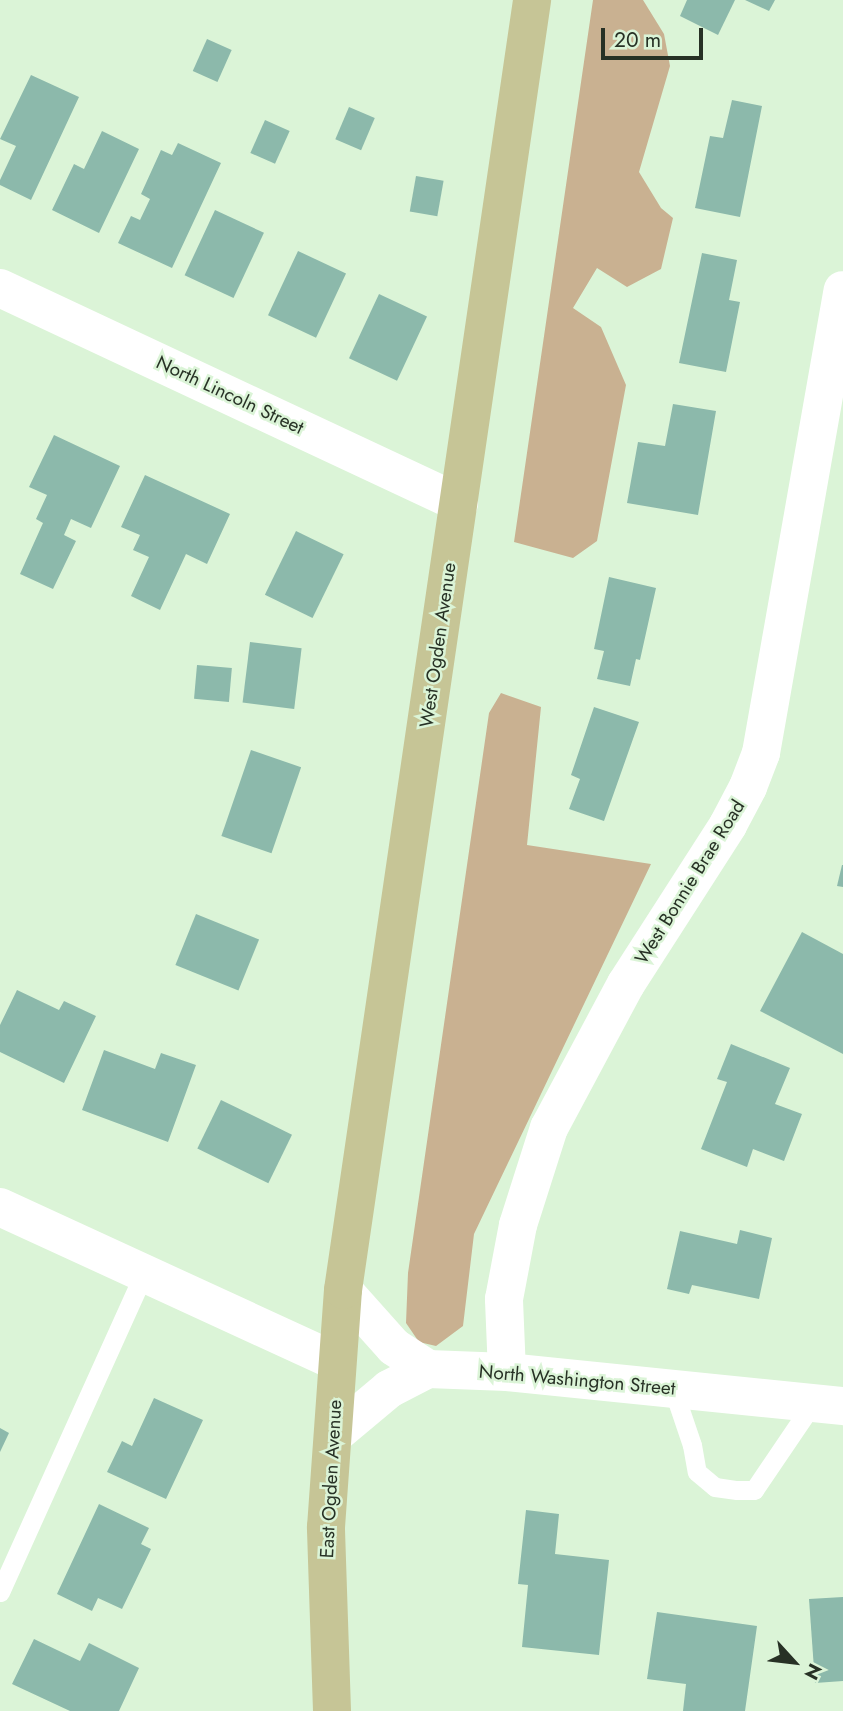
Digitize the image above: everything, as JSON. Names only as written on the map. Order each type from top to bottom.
[{"type":"main road","name":"West Ogden Avenue","points":[[343,1290],[532,0]]},
{"type":"main road","name":"East Ogden Avenue","points":[[332,1711],[326,1527],[343,1290]]},
{"type":"street","name":"North Lincoln Street","points":[[0,288],[459,503]]},
{"type":"street","name":"West Bonnie Brae Road","points":[[507,1372],[503,1299],[518,1225],[549,1128],[626,984],[728,825],[748,788],[761,753],[843,290]]},
{"type":"street","points":[[0,1207],[337,1362]]},
{"type":"street","points":[[343,1290],[394,1348],[428,1370]]},
{"type":"street","name":"North Washington Street","points":[[428,1370],[507,1372],[828,1404]]},
{"type":"street","points":[[333,1436],[389,1389],[428,1370]]},
{"type":"lane","points":[[0,1592],[144,1273]]},
{"type":"lane","points":[[673,1389],[692,1445],[697,1472],[715,1487],[737,1490],[754,1490],[828,1404]]},
{"type":"shaded area","points":[[593,0],[643,0],[664,34],[670,66],[639,172],[661,208],[673,218],[661,269],[627,287],[597,268],[573,308],[601,327],[626,385],[597,541],[573,558],[514,542]]},
{"type":"shaded area","points":[[501,693],[541,707],[527,845],[651,864],[474,1234],[463,1326],[436,1346],[419,1342],[406,1323],[408,1273],[489,713]]},
{"type":"building","points":[[687,0],[735,0],[718,35],[680,16]]},
{"type":"building","points":[[745,0],[775,0],[769,11]]},
{"type":"building","points":[[207,39],[232,50],[217,82],[193,71]]},
{"type":"building","points":[[31,75],[79,97],[31,200],[0,185],[16,146],[0,139]]},
{"type":"building","points":[[732,100],[762,106],[740,217],[695,208],[710,136],[723,138]]},
{"type":"building","points":[[349,107],[375,118],[361,150],[335,139]]},
{"type":"building","points":[[265,120],[290,131],[275,164],[250,153]]},
{"type":"building","points":[[102,131],[139,149],[99,233],[52,210],[74,164],[84,169]]},
{"type":"building","points":[[178,143],[221,163],[172,268],[118,243],[131,216],[140,220],[150,199],[141,194],[161,150],[172,155]]},
{"type":"building","points":[[416,176],[444,181],[437,216],[410,211]]},
{"type":"building","points":[[215,210],[264,233],[234,298],[185,275]]},
{"type":"building","points":[[298,251],[346,273],[316,338],[268,315]]},
{"type":"building","points":[[702,253],[737,260],[729,300],[740,302],[726,372],[679,363]]},
{"type":"building","points":[[379,294],[427,316],[397,381],[349,358]]},
{"type":"building","points":[[673,404],[716,411],[698,515],[627,503],[638,442],[665,446]]},
{"type":"building","points":[[54,435],[120,466],[91,528],[71,519],[64,535],[76,541],[53,589],[20,574],[43,523],[36,519],[47,495],[29,487]]},
{"type":"building","points":[[145,475],[230,514],[207,564],[186,554],[160,610],[131,596],[149,557],[133,550],[140,535],[121,527]]},
{"type":"building","points":[[296,531],[344,554],[313,618],[265,595]]},
{"type":"building","points":[[609,577],[656,588],[640,660],[636,659],[630,686],[597,679],[604,651],[594,649]]},
{"type":"building","points":[[250,642],[302,648],[294,709],[243,703]]},
{"type":"building","points":[[197,665],[232,668],[229,702],[194,699]]},
{"type":"building","points":[[594,707],[639,722],[604,821],[569,809],[580,779],[571,775]]},
{"type":"building","points":[[251,750],[301,767],[271,853],[221,836]]},
{"type":"building","points":[[843,865],[843,887],[837,886]]},
{"type":"building","points":[[196,914],[259,939],[238,990],[175,965]]},
{"type":"building","points":[[802,932],[843,954],[843,1054],[760,1011]]},
{"type":"building","points":[[17,990],[59,1010],[64,1001],[96,1016],[64,1083],[0,1052],[0,1025]]},
{"type":"building","points":[[731,1044],[790,1068],[775,1104],[802,1114],[784,1161],[753,1149],[747,1167],[701,1149],[727,1082],[717,1079]]},
{"type":"building","points":[[104,1050],[155,1069],[161,1053],[196,1065],[168,1142],[82,1110]]},
{"type":"building","points":[[221,1100],[292,1135],[268,1183],[197,1149]]},
{"type":"building","points":[[740,1230],[772,1238],[759,1299],[692,1285],[689,1294],[667,1289],[680,1231],[737,1244]]},
{"type":"building","points":[[154,1398],[203,1420],[166,1499],[107,1472],[122,1441],[132,1446]]},
{"type":"building","points":[[0,1428],[9,1433],[0,1452]]},
{"type":"building","points":[[99,1504],[149,1528],[141,1544],[151,1549],[122,1609],[98,1598],[92,1611],[57,1594]]},
{"type":"building","points":[[526,1510],[559,1514],[555,1554],[609,1560],[599,1655],[522,1647],[528,1585],[518,1584]]},
{"type":"building","points":[[843,1597],[843,1681],[815,1683],[809,1599]]},
{"type":"building","points":[[657,1612],[757,1626],[745,1711],[683,1711],[686,1684],[647,1679]]},
{"type":"building","points":[[34,1639],[80,1661],[89,1643],[139,1668],[119,1711],[70,1711],[12,1684]]}]
